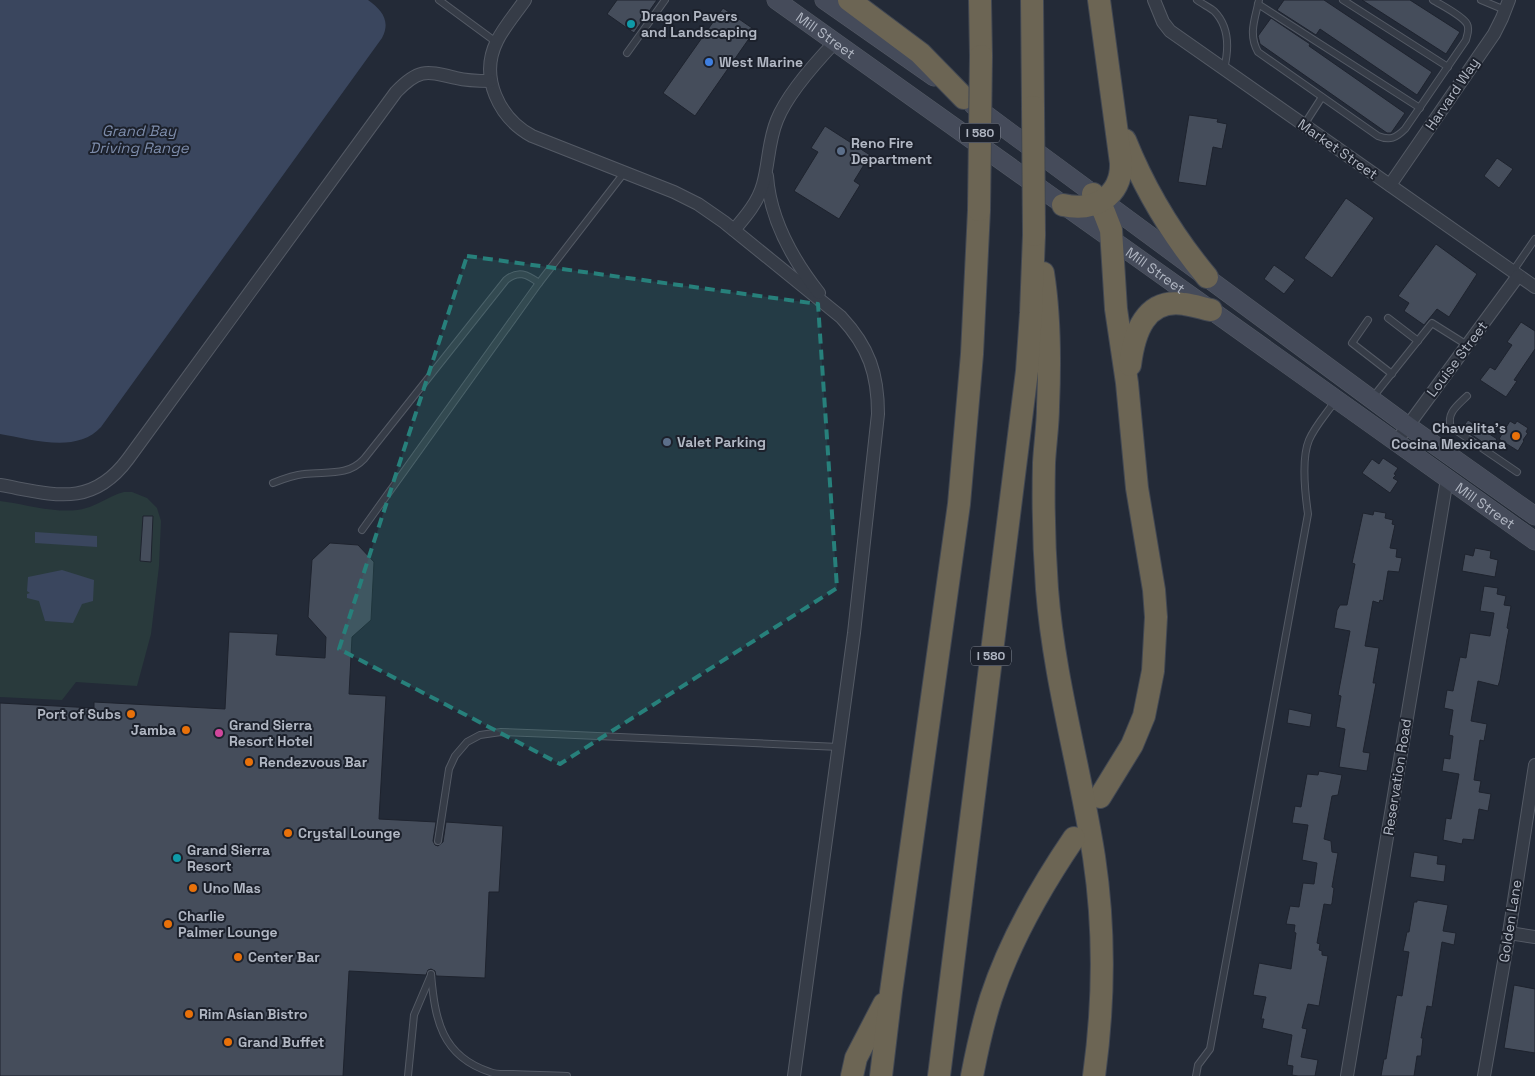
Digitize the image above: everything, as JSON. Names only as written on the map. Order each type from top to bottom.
[{"type":"highway","points":[[850,0],[920,53],[964,98]]},
{"type":"highway","name":"I 580","points":[[881,1076],[959,504],[972,363],[979,210],[980,0]]},
{"type":"highway","name":"I 580","points":[[940,1076],[1026,371],[1031,314],[1034,237],[1032,0]]},
{"type":"highway","points":[[1064,205],[1082,208],[1116,187],[1120,178],[1121,169],[1099,0]]},
{"type":"highway","points":[[1110,88],[1122,132],[1147,189],[1173,234],[1207,277]]},
{"type":"highway","points":[[1098,199],[1108,221],[1112,240],[1116,309],[1127,383],[1137,488],[1154,590],[1155,644],[1151,686],[1144,716],[1132,745],[1100,797]]},
{"type":"highway","points":[[1034,237],[1043,269],[1049,328],[1048,408],[1044,462],[1044,526],[1048,598],[1055,657],[1094,855],[1100,912],[1102,984],[1094,1076]]},
{"type":"highway","points":[[1127,383],[1135,337],[1146,316],[1159,307],[1173,303],[1183,303],[1211,310]]},
{"type":"highway","points":[[972,1076],[991,998],[1011,944],[1036,896],[1074,838]]},
{"type":"highway","points":[[852,1076],[856,1058],[891,992]]},
{"type":"main road","name":"Mill Street","points":[[776,0],[1535,541]]},
{"type":"main road","name":"Mill Street","points":[[824,0],[964,98],[1098,199],[1408,426],[1535,516]]},
{"type":"street","points":[[525,0],[496,42],[491,60],[492,81],[500,107],[510,120],[522,131],[537,139],[624,172],[686,198],[712,212],[841,318]]},
{"type":"street","name":"Market Street","points":[[1154,0],[1162,22],[1170,31],[1535,287]]},
{"type":"street","name":"Harvard Way","points":[[1390,185],[1494,34],[1507,5]]},
{"type":"street","points":[[734,230],[755,203],[760,192],[773,132],[783,108],[835,42]]},
{"type":"street","points":[[0,485],[61,495],[90,490],[113,477],[401,87],[412,78],[432,72],[464,80],[492,81]]},
{"type":"street","points":[[767,156],[770,198],[781,229],[802,270],[827,303],[857,336],[869,357],[877,386],[878,414],[860,588],[794,1076]]},
{"type":"street","name":"Louise Street","points":[[1396,442],[1467,345],[1515,273]]},
{"type":"street","name":"Reservation Road","points":[[1347,1076],[1447,479]]},
{"type":"street","name":"Golden Lane","points":[[1484,1076],[1509,933],[1535,765]]},
{"type":"street","points":[[1509,933],[1535,937]]},
{"type":"lane","points":[[439,0],[496,42]]},
{"type":"lane","points":[[626,53],[665,0]]},
{"type":"lane","points":[[1197,0],[1214,12],[1223,24],[1227,40],[1227,55],[1224,69]]},
{"type":"lane","points":[[1343,0],[1448,67]]},
{"type":"lane","points":[[1420,108],[1259,2],[1253,31],[1253,42],[1258,52],[1378,136],[1388,140],[1397,137],[1405,129],[1420,108],[1466,40],[1467,24],[1460,17],[1433,0]]},
{"type":"lane","points":[[1481,0],[1507,5]]},
{"type":"lane","points":[[1304,125],[1322,97]]},
{"type":"lane","points":[[362,530],[539,283],[624,172]]},
{"type":"lane","points":[[1515,273],[1535,239]]},
{"type":"lane","points":[[273,483],[303,474],[339,473],[354,468],[364,459],[506,280],[513,275],[522,274],[530,276],[539,283]]},
{"type":"lane","points":[[1388,318],[1418,340]]},
{"type":"lane","points":[[1368,320],[1352,343],[1392,374]]},
{"type":"lane","points":[[1372,399],[1432,323],[1467,345]]},
{"type":"lane","points":[[1467,396],[1451,413],[1449,418],[1451,427],[1517,472]]},
{"type":"lane","points":[[1196,1076],[1198,1065],[1210,1049],[1308,514],[1305,495],[1306,459],[1309,440],[1335,400]]},
{"type":"lane","points":[[438,840],[449,769],[455,756],[467,742],[480,735],[501,732],[839,748]]},
{"type":"lane","points":[[408,1076],[414,1015],[431,974],[434,1008],[442,1034],[456,1053],[492,1074]]},
{"type":"lane","points":[[483,1076],[492,1074],[567,1076]]},
{"type":"highlighted area","points":[[467,256],[818,304],[837,588],[560,764],[339,649]]},
{"type":"shaded area","points":[[124,492],[132,492],[147,498],[157,508],[161,521],[159,566],[151,634],[137,686],[76,682],[62,700],[0,697],[0,501],[68,511],[90,507]]},
{"type":"water","name":"Grand Bay Driving Range","points":[[0,0],[368,0],[384,16],[386,26],[382,38],[101,427],[91,435],[67,442],[39,441],[0,434]]},
{"type":"water","points":[[35,532],[97,536],[97,547],[35,543]]},
{"type":"water","points":[[62,570],[94,580],[93,601],[82,604],[73,623],[45,621],[39,601],[27,598],[27,594],[30,593],[27,591],[28,577]]},
{"type":"building","name":"Dragon Pavers and Landscaping","points":[[617,0],[657,0],[634,33],[607,14]]},
{"type":"building","points":[[1284,0],[1324,0],[1432,72],[1417,95],[1320,29],[1316,35],[1277,10]]},
{"type":"building","points":[[1362,0],[1410,0],[1460,32],[1446,54]]},
{"type":"building","name":"West Marine","points":[[723,8],[755,30],[695,116],[663,93]]},
{"type":"building","points":[[1271,18],[1405,113],[1391,133],[1387,133],[1260,44],[1258,36]]},
{"type":"building","points":[[1189,115],[1218,119],[1217,122],[1227,124],[1222,149],[1213,147],[1206,186],[1178,182]]},
{"type":"building","points":[[825,126],[870,155],[854,181],[860,185],[839,219],[794,191],[818,152],[811,148]]},
{"type":"building","points":[[1497,158],[1513,169],[1499,188],[1484,176]]},
{"type":"building","points":[[1346,198],[1374,218],[1332,278],[1304,258]]},
{"type":"building","points":[[1436,244],[1477,274],[1449,317],[1437,309],[1424,325],[1404,311],[1409,303],[1398,296]]},
{"type":"building","points":[[1274,265],[1295,280],[1284,294],[1264,279]]},
{"type":"building","points":[[1521,322],[1535,331],[1535,349],[1514,380],[1517,381],[1506,397],[1480,380],[1490,367],[1495,370],[1512,345],[1507,342]]},
{"type":"building","points":[[1468,420],[1497,439],[1491,448],[1462,428]]},
{"type":"building","points":[[1510,421],[1515,424],[1517,421],[1528,428],[1526,432],[1528,433],[1518,451],[1499,439]]},
{"type":"building","points":[[1383,458],[1398,468],[1393,478],[1398,481],[1390,493],[1362,473],[1372,459],[1379,464]]},
{"type":"building","points":[[1374,511],[1386,513],[1385,518],[1393,520],[1392,524],[1395,525],[1390,548],[1397,549],[1396,557],[1402,558],[1399,572],[1388,571],[1383,601],[1380,600],[1379,603],[1373,601],[1365,646],[1379,648],[1373,683],[1376,683],[1363,752],[1370,753],[1367,771],[1339,767],[1345,729],[1336,727],[1341,696],[1338,695],[1350,631],[1334,628],[1337,610],[1340,605],[1347,605],[1355,564],[1352,563],[1363,513],[1373,515]]},
{"type":"building","points":[[143,516],[153,516],[151,562],[140,561]]},
{"type":"building","name":"Grand Sierra Resort","points":[[330,543],[358,545],[374,562],[371,620],[352,637],[349,694],[386,696],[379,819],[436,822],[433,841],[438,846],[443,842],[446,822],[503,826],[499,892],[489,892],[485,978],[436,976],[435,971],[431,969],[428,970],[426,975],[349,971],[343,1076],[0,1076],[0,703],[94,708],[94,702],[225,709],[229,632],[278,634],[276,655],[325,658],[326,637],[308,617],[312,560]]},
{"type":"building","points":[[1475,548],[1491,551],[1490,558],[1498,560],[1495,577],[1462,571],[1465,554],[1473,556]]},
{"type":"building","points":[[1484,586],[1498,588],[1497,594],[1506,596],[1504,605],[1511,606],[1507,628],[1509,629],[1498,686],[1478,681],[1471,721],[1487,724],[1484,741],[1480,740],[1474,780],[1481,781],[1479,792],[1491,794],[1488,811],[1479,809],[1474,840],[1463,839],[1462,844],[1443,840],[1446,818],[1451,819],[1459,774],[1442,771],[1444,758],[1450,759],[1453,736],[1449,735],[1453,710],[1444,708],[1447,690],[1453,691],[1460,657],[1466,658],[1470,633],[1490,636],[1494,613],[1480,611]]},
{"type":"building","points":[[1289,709],[1312,714],[1310,727],[1287,723]]},
{"type":"building","points":[[1319,771],[1342,775],[1338,795],[1332,796],[1324,839],[1331,841],[1332,852],[1338,853],[1332,887],[1334,888],[1332,903],[1331,905],[1324,904],[1317,943],[1320,944],[1319,950],[1322,951],[1322,955],[1328,956],[1319,1006],[1308,1004],[1302,1028],[1307,1029],[1301,1057],[1318,1060],[1315,1076],[1298,1076],[1292,1075],[1293,1066],[1287,1065],[1292,1035],[1262,1028],[1264,1019],[1261,1019],[1266,997],[1253,995],[1259,963],[1291,969],[1296,933],[1294,932],[1295,925],[1286,924],[1290,906],[1299,907],[1303,883],[1314,884],[1317,863],[1302,860],[1308,825],[1292,823],[1295,806],[1301,807],[1307,774],[1318,775]]},
{"type":"building","points":[[1414,852],[1438,856],[1437,864],[1446,865],[1444,882],[1410,877]]},
{"type":"building","points":[[1417,900],[1448,905],[1443,931],[1456,933],[1454,945],[1442,942],[1432,1007],[1427,1006],[1421,1038],[1423,1038],[1421,1056],[1417,1056],[1414,1076],[1381,1076],[1384,1059],[1386,1059],[1396,998],[1397,995],[1402,996],[1409,952],[1403,951],[1407,932],[1409,932],[1414,902],[1417,902]]},
{"type":"building","points":[[1514,985],[1535,989],[1535,1053],[1504,1048]]},
{"type":"place","name":"Dragon Pavers and Landscaping","points":[[631,24]]},
{"type":"place","name":"West Marine","points":[[709,62]]},
{"type":"place","name":"Reno Fire Department","points":[[841,151]]},
{"type":"place","name":"Chavelita's Cocina Mexicana","points":[[1516,436]]},
{"type":"place","name":"Valet Parking","points":[[667,442]]},
{"type":"place","name":"Port of Subs","points":[[131,714]]},
{"type":"place","name":"Jamba","points":[[186,730]]},
{"type":"place","name":"Grand Sierra Resort Hotel","points":[[219,733]]},
{"type":"place","name":"Rendezvous Bar","points":[[249,762]]},
{"type":"place","name":"Crystal Lounge","points":[[288,833]]},
{"type":"place","name":"Grand Sierra Resort","points":[[177,858]]},
{"type":"place","name":"Uno Mas","points":[[193,888]]},
{"type":"place","name":"Charlie Palmer Lounge","points":[[168,924]]},
{"type":"place","name":"Center Bar","points":[[238,957]]},
{"type":"place","name":"Rim Asian Bistro","points":[[189,1014]]},
{"type":"place","name":"Grand Buffet","points":[[228,1042]]}]
